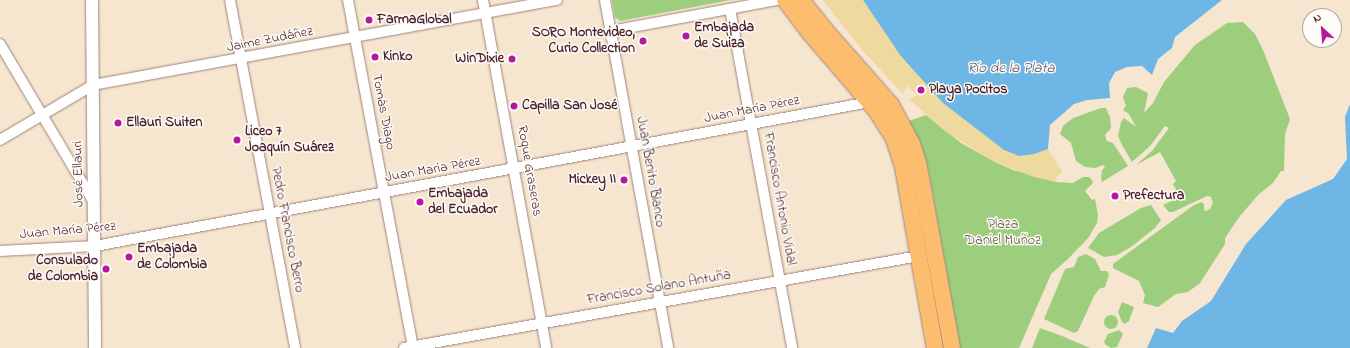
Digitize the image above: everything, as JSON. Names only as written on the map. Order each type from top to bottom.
[{"type":"main road","points":[[785,0],[810,33],[870,102],[888,126],[900,152],[935,348]]},
{"type":"main road","points":[[801,0],[825,30],[891,105],[900,119],[916,153],[952,348]]},
{"type":"main road","points":[[919,256],[929,265],[942,337],[947,348]]},
{"type":"street","name":"José Ellauri","points":[[92,0],[95,203],[95,348]]},
{"type":"street","name":"Pedro Francisco Berro","points":[[230,0],[268,213],[295,348]]},
{"type":"street","name":"Tomás Diago","points":[[348,0],[384,193],[410,348]]},
{"type":"street","name":"Roque Graseras","points":[[483,0],[546,348]]},
{"type":"street","name":"Jaime Zudáñez","points":[[0,140],[93,85],[241,60],[557,0]]},
{"type":"street","name":"Juan Benito Blanco","points":[[604,0],[611,31],[668,348]]},
{"type":"street","points":[[611,31],[776,0]]},
{"type":"street","name":"Francisco Antonio Vidal","points":[[730,9],[792,348]]},
{"type":"street","points":[[0,44],[95,203]]},
{"type":"street","name":"Juan María Pérez","points":[[0,251],[95,246],[870,102]]},
{"type":"street","name":"Francisco Solano Antuña","points":[[410,348],[919,256]]},
{"type":"green space","points":[[612,0],[731,0],[620,21],[615,17]]},
{"type":"green space","points":[[1243,22],[1255,34],[1263,50],[1290,119],[1285,134],[1284,171],[1281,171],[1273,183],[1259,194],[1240,216],[1225,238],[1225,244],[1200,283],[1188,292],[1176,294],[1158,307],[1143,303],[1145,295],[1139,281],[1113,268],[1113,264],[1194,205],[1201,202],[1204,204],[1204,210],[1206,211],[1210,209],[1213,203],[1211,197],[1207,196],[1173,212],[1169,212],[1163,205],[1180,197],[1173,184],[1176,181],[1160,152],[1136,165],[1152,151],[1169,128],[1165,126],[1150,146],[1132,162],[1118,136],[1121,122],[1124,118],[1136,127],[1129,114],[1123,110],[1126,106],[1123,97],[1127,88],[1136,87],[1148,93],[1144,113],[1153,103],[1164,82],[1195,45],[1227,23]]},
{"type":"green space","points":[[1101,108],[1106,108],[1110,117],[1111,128],[1105,135],[1107,141],[1113,143],[1128,166],[1102,182],[1102,170],[1105,167],[1103,165],[1095,168],[1085,167],[1076,161],[1071,143],[1060,134],[1063,126],[1073,118]]},
{"type":"green space","name":"Plaza Daniel Muñoz","points":[[926,115],[961,143],[1013,170],[1056,182],[1073,183],[1083,177],[1089,177],[1092,180],[1093,183],[1085,191],[1092,200],[1095,199],[1098,215],[1097,223],[1089,237],[1051,274],[1019,348],[960,348],[929,173],[921,147],[909,121]]},
{"type":"green space","points":[[1151,205],[1161,220],[1155,228],[1131,247],[1117,255],[1104,257],[1088,248],[1099,233],[1141,208]]},
{"type":"green space","points":[[1086,254],[1095,259],[1101,271],[1107,271],[1109,275],[1105,287],[1099,289],[1094,296],[1078,331],[1074,333],[1044,319],[1065,269],[1074,267],[1078,257]]},
{"type":"green space","points":[[1122,302],[1134,307],[1129,321],[1125,324],[1122,322],[1118,312]]},
{"type":"green space","points":[[1111,315],[1116,317],[1118,322],[1116,327],[1111,329],[1106,327],[1104,322],[1106,317]]},
{"type":"green space","points":[[1040,328],[1062,336],[1090,348],[1032,348]]},
{"type":"green space","points":[[1119,330],[1123,334],[1117,347],[1111,348],[1106,345],[1104,342],[1108,334]]},
{"type":"sand","name":"Playa Pocitos","points":[[823,0],[863,0],[900,55],[1034,154],[1048,149],[1062,171],[1057,177],[1056,182],[1034,177],[995,162],[946,132],[909,99],[917,95],[907,86],[903,94],[889,79],[862,50]]},
{"type":"water","name":"Río de la Plata","points":[[863,0],[1222,0],[1175,37],[1172,48],[1158,59],[1152,75],[1142,66],[1127,67],[1115,72],[1109,83],[1110,98],[1087,100],[1074,104],[1050,125],[1048,149],[1034,154],[1019,156],[1004,150],[943,103],[900,55]]},
{"type":"water","points":[[1350,104],[1350,348],[1147,348],[1156,328],[1173,333],[1182,321],[1211,301],[1246,244],[1286,200],[1333,179],[1347,159],[1345,117]]},
{"type":"place","name":"FarmaGlobal","points":[[369,20]]},
{"type":"place","name":"Embajada de Suiza","points":[[686,36]]},
{"type":"place","name":"SORO Montevideo, Curio Collection","points":[[643,41]]},
{"type":"place","name":"Kinko","points":[[375,57]]},
{"type":"place","name":"WinDixie","points":[[512,59]]},
{"type":"place","name":"Playa Pocitos","points":[[921,90]]},
{"type":"place","name":"Capilla San José","points":[[514,106]]},
{"type":"place","name":"Ellauri Suiten","points":[[118,123]]},
{"type":"place","name":"Liceo 7 Joaquín Suárez","points":[[237,140]]},
{"type":"place","name":"Mickey II","points":[[624,180]]},
{"type":"place","name":"Prefectura","points":[[1115,196]]},
{"type":"place","name":"Embajada del Ecuador","points":[[420,202]]},
{"type":"place","name":"Embajada de Colombia","points":[[129,257]]},
{"type":"place","name":"Consulado de Colombia","points":[[106,269]]}]
